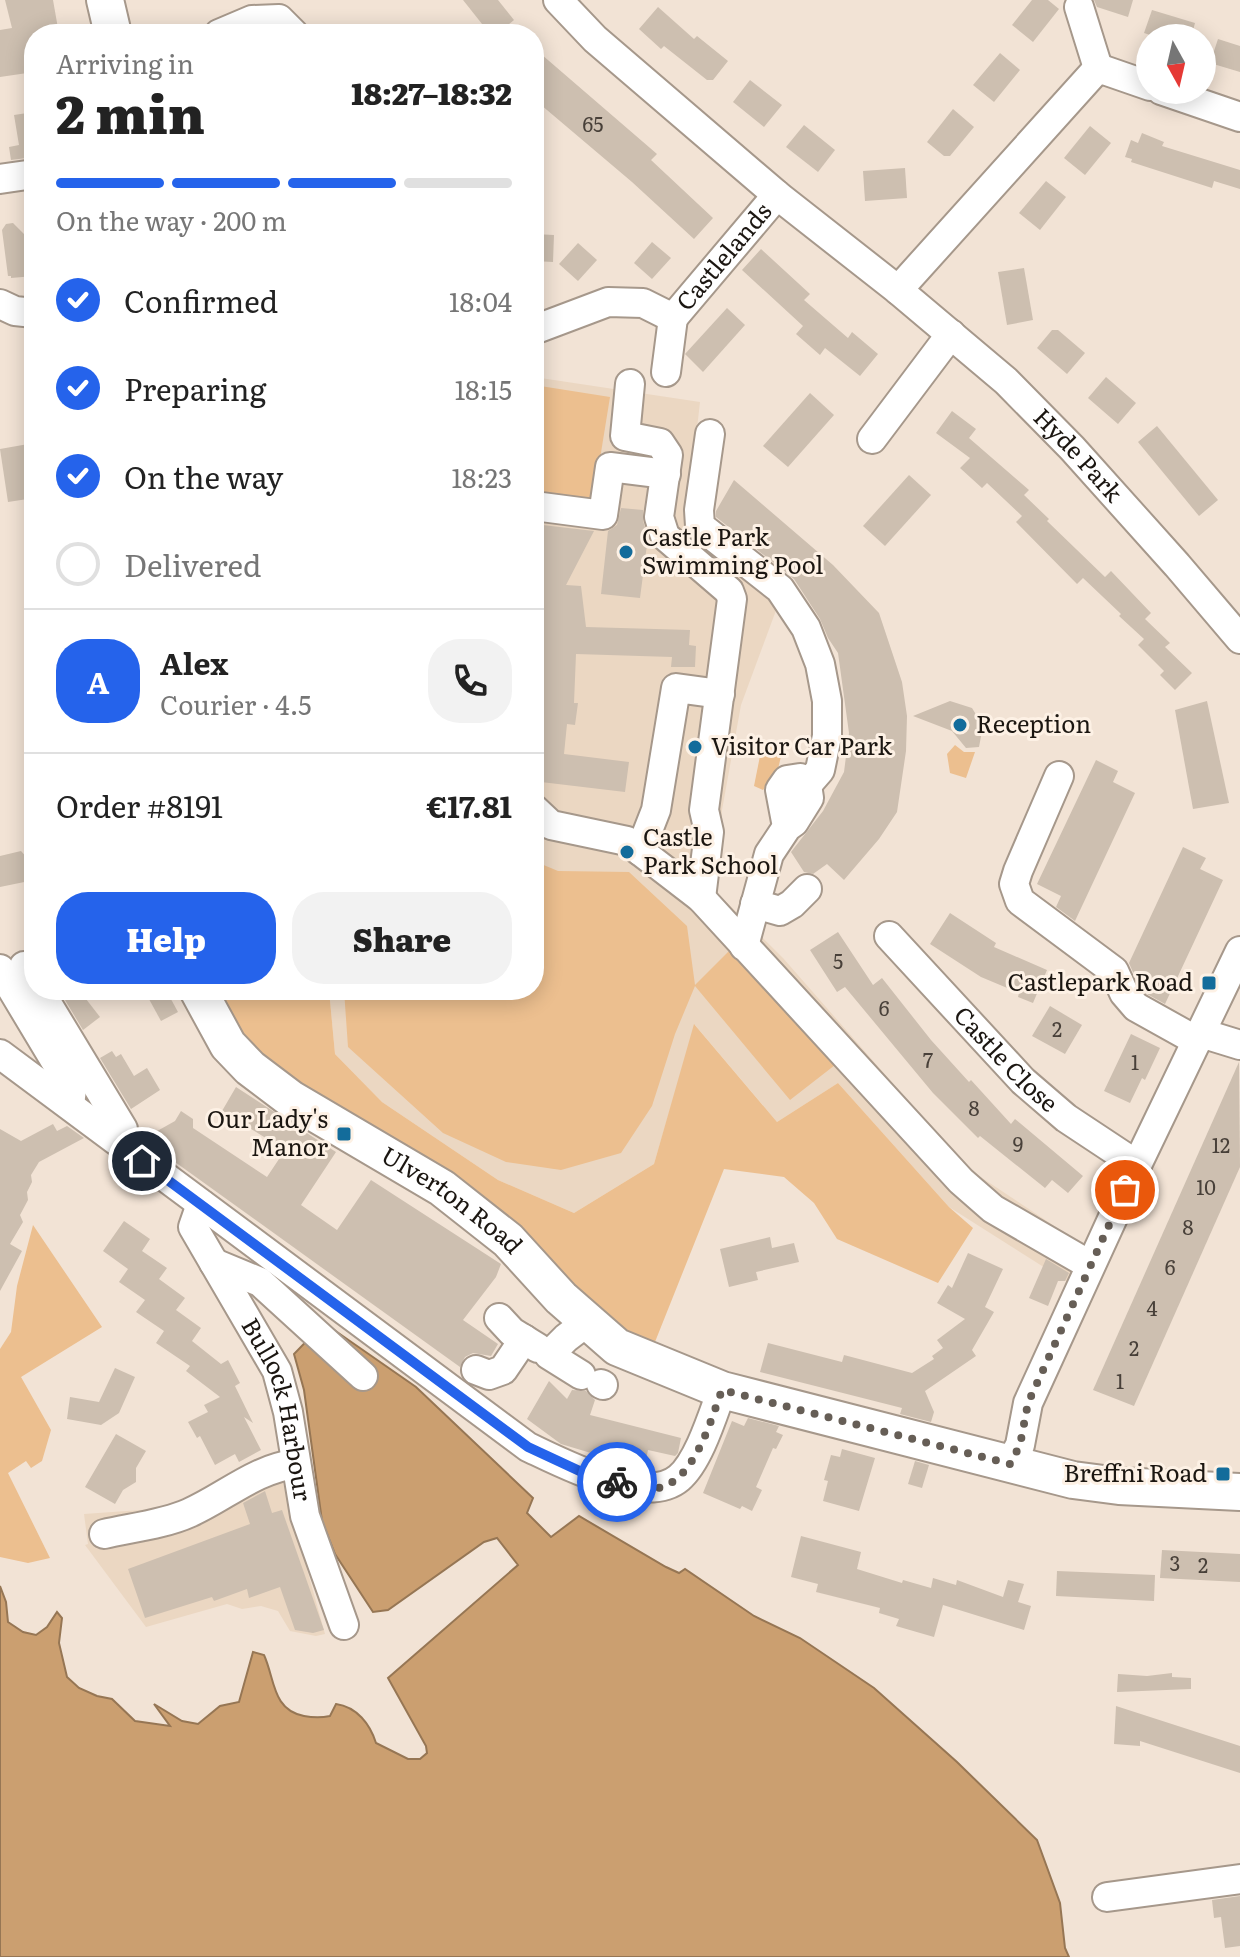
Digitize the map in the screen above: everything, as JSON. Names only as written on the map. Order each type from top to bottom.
[{"type":"main road","points":[[105,0],[111,24]]},
{"type":"main road","name":"Ulverton Road","points":[[203,1000],[228,1045],[250,1068],[291,1099],[442,1188],[508,1240],[561,1298],[617,1347],[722,1390]]},
{"type":"main road","points":[[722,1390],[1073,1480],[1119,1486],[1240,1492]]},
{"type":"street","name":"Hyde Park","points":[[558,0],[595,39],[777,195],[898,290],[1006,381],[1072,448],[1240,639]]},
{"type":"street","points":[[1079,7],[1098,68]]},
{"type":"street","points":[[243,24],[252,20],[279,19],[284,24]]},
{"type":"street","points":[[1098,68],[1136,81]]},
{"type":"street","points":[[898,290],[1098,68]]},
{"type":"street","points":[[1202,104],[1240,117]]},
{"type":"street","points":[[0,179],[24,175]]},
{"type":"street","name":"Castlelands","points":[[666,372],[673,318],[777,195]]},
{"type":"street","name":"Castlelands","points":[[544,326],[608,302],[643,303],[673,318]]},
{"type":"street","points":[[0,304],[24,312]]},
{"type":"street","points":[[872,439],[951,334]]},
{"type":"street","points":[[630,384],[625,436],[660,443],[668,455],[659,517],[665,536],[729,591],[732,599],[704,810],[709,832],[701,898]]},
{"type":"street","points":[[710,434],[699,510],[700,526],[780,589],[806,628],[820,664],[827,701],[827,736],[820,770],[807,785],[795,778],[781,786],[787,827],[769,854],[744,946]]},
{"type":"street","points":[[544,507],[603,515],[610,467],[666,474]]},
{"type":"street","points":[[640,851],[656,810],[676,688],[720,694]]},
{"type":"street","points":[[1059,776],[1018,871],[1014,884],[1020,901],[1114,971],[1124,993],[1136,1007],[1199,1037],[1240,1045]]},
{"type":"street","points":[[544,818],[551,825],[627,841],[701,898],[961,1181],[993,1209],[1090,1265]]},
{"type":"street","points":[[755,904],[780,911],[807,889]]},
{"type":"street","name":"Castle Close","points":[[889,936],[1023,1081],[1066,1118],[1137,1165]]},
{"type":"street","points":[[1010,1464],[1020,1445],[1028,1403],[1090,1265],[1240,951]]},
{"type":"street","points":[[32,1000],[72,1089],[70,1105]]},
{"type":"street","points":[[45,1000],[123,1129],[122,1146]]},
{"type":"street","points":[[0,1054],[528,1447],[586,1474],[649,1489],[680,1478],[702,1445],[722,1390]]},
{"type":"street","name":"Bullock Harbour","points":[[201,1204],[193,1227],[277,1371],[288,1412],[295,1464],[312,1541],[344,1625]]},
{"type":"street","points":[[214,1263],[260,1282],[363,1376]]},
{"type":"street","points":[[499,1318],[524,1339],[595,1381]]},
{"type":"street","points":[[549,1355],[587,1322]]},
{"type":"street","points":[[476,1370],[489,1375],[503,1370],[524,1339]]},
{"type":"street","points":[[104,1534],[188,1514],[227,1490],[279,1466],[295,1464]]},
{"type":"street","points":[[1107,1897],[1240,1879]]},
{"type":"shaded area","name":"Castle Park School","points":[[544,379],[700,402],[685,535],[778,605],[741,705],[722,810],[717,893],[783,958],[967,1168],[1089,1249],[1072,1285],[949,1207],[838,1083],[777,1122],[695,1025],[654,1164],[574,1213],[498,1180],[382,1102],[335,1054],[330,1000],[544,1000]]},
{"type":"shaded area","points":[[544,387],[610,397],[593,502],[544,495]]},
{"type":"shaded area","points":[[763,741],[784,744],[777,773],[763,790],[754,786]]},
{"type":"shaded area","points":[[955,745],[964,752],[975,752],[966,778],[950,773],[947,754]]},
{"type":"shaded area","points":[[544,865],[558,871],[629,872],[687,926],[695,985],[733,947],[835,1065],[790,1100],[695,986],[675,1034],[652,1106],[621,1153],[561,1170],[506,1162],[443,1133],[348,1047],[345,1000],[544,1000]]},
{"type":"shaded area","points":[[217,1000],[330,1000],[335,1054],[382,1102],[498,1180],[574,1213],[654,1164],[694,1024],[777,1122],[838,1083],[949,1207],[973,1228],[938,1283],[837,1239],[814,1203],[784,1177],[724,1169],[649,1357],[553,1271],[494,1205],[310,1094],[254,1047]]},
{"type":"shaded area","points":[[33,1225],[102,1327],[21,1377],[51,1430],[42,1461],[31,1468],[26,1461],[8,1473],[50,1558],[28,1563],[0,1557],[0,1349],[11,1332],[17,1286]]},
{"type":"shaded area","points":[[324,1323],[416,1387],[533,1498],[527,1513],[551,1537],[579,1516],[666,1567],[679,1573],[685,1569],[754,1616],[800,1638],[874,1688],[957,1762],[1037,1840],[1060,1903],[1065,1948],[1069,1957],[0,1957],[0,1586],[8,1622],[23,1632],[36,1635],[47,1627],[57,1612],[62,1618],[59,1643],[67,1677],[79,1688],[112,1699],[135,1721],[170,1726],[154,1704],[182,1721],[198,1724],[220,1706],[239,1702],[253,1652],[264,1655],[280,1700],[294,1713],[324,1717],[330,1716],[336,1704],[344,1706],[362,1718],[376,1743],[408,1759],[420,1759],[427,1753],[388,1678],[518,1565],[497,1538],[484,1542],[388,1610],[373,1612],[335,1554],[322,1521],[304,1390],[294,1354]]},
{"type":"shaded area","points":[[276,1458],[325,1634],[316,1636],[290,1631],[278,1611],[261,1606],[242,1609],[227,1604],[146,1627],[85,1545],[88,1544],[84,1514],[183,1507]]},
{"type":"building","points":[[5,0],[53,0],[57,24],[24,24],[24,73],[0,77],[0,30],[12,28]]},
{"type":"building","points":[[463,0],[498,0],[514,20],[509,24],[482,24]]},
{"type":"building","points":[[1032,0],[1048,0],[1059,9],[1033,42],[1012,25]]},
{"type":"building","points":[[1094,0],[1133,0],[1128,17],[1097,7]]},
{"type":"building","points":[[658,7],[694,39],[697,36],[728,61],[713,80],[707,80],[664,46],[661,49],[639,29]]},
{"type":"building","points":[[1152,10],[1195,23],[1195,24],[1147,24]]},
{"type":"building","points":[[1218,39],[1240,46],[1240,72],[1216,65]]},
{"type":"building","points":[[1000,53],[1020,70],[994,102],[973,85]]},
{"type":"building","points":[[544,57],[657,154],[651,160],[713,218],[694,239],[544,107]]},
{"type":"building","points":[[750,80],[782,105],[764,127],[733,102]]},
{"type":"building","points":[[953,109],[974,127],[950,156],[944,156],[927,142]]},
{"type":"building","points":[[24,114],[24,158],[11,160],[9,147],[19,145],[14,115]]},
{"type":"building","points":[[804,125],[835,150],[818,172],[786,147]]},
{"type":"building","points":[[1090,126],[1111,143],[1085,175],[1064,158]]},
{"type":"building","points":[[1142,133],[1164,142],[1162,146],[1240,170],[1240,189],[1214,181],[1212,188],[1131,162],[1132,159],[1125,157],[1131,140],[1138,143]]},
{"type":"building","points":[[905,168],[907,198],[865,201],[863,171]]},
{"type":"building","points":[[1046,181],[1066,197],[1040,230],[1019,213]]},
{"type":"building","points":[[13,223],[24,234],[24,277],[8,276],[2,230],[6,224]]},
{"type":"building","points":[[544,234],[554,235],[553,262],[544,262]]},
{"type":"building","points":[[652,242],[671,258],[652,279],[634,263]]},
{"type":"building","points":[[578,243],[597,260],[578,281],[559,264]]},
{"type":"building","points":[[761,249],[810,294],[804,300],[848,338],[852,332],[878,354],[860,376],[825,348],[820,355],[796,334],[803,326],[742,270]]},
{"type":"building","points":[[1024,268],[1033,320],[1007,325],[998,272]]},
{"type":"building","points":[[727,308],[745,325],[703,372],[685,354]]},
{"type":"building","points":[[1052,330],[1058,330],[1085,353],[1067,374],[1037,348]]},
{"type":"building","points":[[1106,377],[1136,403],[1118,424],[1088,398]]},
{"type":"building","points":[[810,393],[834,415],[788,467],[763,446]]},
{"type":"building","points":[[952,411],[976,429],[969,438],[1029,490],[1024,495],[1049,519],[1047,521],[1105,577],[1111,571],[1151,613],[1145,619],[1170,643],[1165,647],[1192,673],[1175,690],[1160,675],[1164,671],[1138,645],[1144,639],[1119,616],[1121,614],[1083,578],[1077,584],[1016,522],[1022,516],[987,483],[982,488],[960,468],[970,458],[936,433]]},
{"type":"building","points":[[1157,426],[1218,500],[1199,516],[1138,442]]},
{"type":"building","points":[[24,445],[24,500],[8,502],[0,449]]},
{"type":"building","points":[[909,475],[931,495],[885,546],[863,526]]},
{"type":"building","points":[[734,480],[833,565],[879,613],[902,682],[907,716],[906,751],[897,812],[879,839],[844,880],[827,864],[813,874],[804,872],[791,852],[823,811],[844,772],[849,733],[838,653],[794,579],[716,517],[716,511]]},
{"type":"building","name":"Castle Park Swimming Pool","points":[[621,508],[643,510],[648,537],[640,598],[601,594],[608,531],[617,525]]},
{"type":"building","points":[[544,525],[594,531],[566,585],[581,586],[586,627],[690,630],[689,645],[696,646],[695,667],[671,667],[672,657],[576,654],[574,703],[578,703],[575,725],[567,724],[564,754],[629,762],[625,792],[544,782]]},
{"type":"building","name":"Reception","points":[[950,701],[972,708],[983,726],[979,747],[966,748],[952,731],[913,716]]},
{"type":"building","points":[[1207,701],[1229,803],[1193,809],[1175,710]]},
{"type":"building","points":[[1096,760],[1118,771],[1113,782],[1135,793],[1075,921],[1056,907],[1061,896],[1037,884]]},
{"type":"building","points":[[1183,847],[1206,858],[1200,869],[1223,880],[1165,1004],[1147,994],[1145,991],[1149,983],[1135,977],[1129,963]]},
{"type":"building","points":[[21,851],[24,854],[24,882],[0,887],[0,856]]},
{"type":"building","points":[[950,913],[996,943],[994,947],[1047,970],[1033,1003],[1018,997],[1019,993],[981,977],[930,944]]},
{"type":"building","points":[[838,932],[873,985],[882,978],[931,1040],[1011,1124],[1015,1119],[1083,1176],[1068,1193],[1052,1180],[1045,1188],[980,1136],[978,1138],[933,1093],[845,987],[837,992],[810,950]]},
{"type":"building","points":[[65,1000],[87,1000],[100,1017],[83,1030]]},
{"type":"building","points":[[149,1000],[171,1000],[178,1012],[161,1021]]},
{"type":"building","points":[[1050,1006],[1082,1025],[1065,1054],[1032,1036]]},
{"type":"building","points":[[1131,1034],[1160,1048],[1130,1103],[1104,1091]]},
{"type":"building","points":[[112,1051],[116,1057],[121,1054],[134,1076],[147,1068],[160,1090],[131,1109],[100,1058]]},
{"type":"building","points":[[1239,1062],[1240,1167],[1134,1406],[1093,1390]]},
{"type":"building","points":[[236,1087],[336,1152],[301,1205],[337,1230],[371,1180],[501,1264],[496,1277],[463,1320],[498,1344],[491,1356],[473,1353],[465,1357],[460,1367],[143,1139],[175,1121],[181,1111],[193,1119],[193,1128],[267,1177],[285,1150],[222,1111]]},
{"type":"building","points":[[53,1124],[57,1131],[67,1126],[84,1138],[39,1162],[31,1175],[28,1200],[20,1215],[23,1222],[10,1244],[22,1251],[0,1291],[0,1129],[21,1141]]},
{"type":"building","points":[[124,1221],[150,1239],[142,1251],[167,1268],[159,1279],[185,1298],[176,1310],[201,1328],[192,1341],[221,1364],[228,1360],[240,1383],[235,1386],[253,1423],[244,1417],[261,1450],[239,1462],[235,1454],[215,1465],[200,1436],[197,1438],[188,1422],[208,1412],[204,1405],[220,1397],[186,1371],[190,1366],[156,1343],[164,1331],[136,1312],[145,1300],[119,1282],[128,1269],[103,1251]]},
{"type":"building","points":[[770,1237],[772,1248],[794,1243],[799,1262],[756,1272],[758,1280],[729,1287],[720,1249]]},
{"type":"building","points":[[968,1253],[1003,1269],[985,1307],[994,1312],[972,1350],[976,1356],[925,1391],[934,1412],[931,1422],[900,1414],[902,1408],[760,1372],[768,1343],[842,1362],[844,1355],[912,1373],[934,1359],[932,1356],[943,1348],[937,1340],[965,1319],[937,1303],[948,1285],[952,1288]]},
{"type":"building","points":[[1046,1259],[1069,1273],[1065,1281],[1058,1281],[1048,1306],[1029,1298]]},
{"type":"building","points":[[115,1368],[135,1377],[119,1413],[101,1425],[67,1419],[70,1397],[99,1402]]},
{"type":"building","points":[[549,1381],[567,1399],[572,1390],[586,1391],[595,1400],[590,1415],[681,1438],[678,1453],[675,1456],[648,1450],[644,1469],[561,1444],[527,1419]]},
{"type":"building","points":[[748,1418],[779,1426],[776,1432],[783,1435],[776,1449],[773,1448],[756,1487],[762,1490],[752,1511],[703,1493],[732,1421],[744,1426]]},
{"type":"building","points":[[116,1434],[146,1451],[136,1468],[136,1482],[123,1490],[115,1504],[85,1487]]},
{"type":"building","points":[[842,1449],[875,1458],[859,1511],[823,1501],[828,1481],[824,1480],[831,1455],[840,1457]]},
{"type":"building","points":[[915,1461],[929,1465],[922,1488],[908,1484]]},
{"type":"building","points":[[265,1491],[272,1513],[282,1510],[324,1630],[313,1633],[295,1630],[280,1587],[249,1598],[247,1589],[214,1601],[212,1597],[145,1618],[128,1569],[250,1524],[243,1503]]},
{"type":"building","points":[[801,1536],[861,1552],[857,1569],[902,1583],[903,1580],[931,1588],[933,1578],[956,1585],[957,1580],[1003,1597],[1008,1580],[1024,1584],[1018,1602],[1031,1606],[1024,1630],[943,1605],[934,1637],[896,1626],[899,1619],[879,1613],[880,1608],[816,1592],[818,1584],[791,1577]]},
{"type":"building","points":[[1162,1550],[1240,1554],[1240,1582],[1160,1578]]},
{"type":"building","points":[[1057,1571],[1155,1575],[1154,1601],[1056,1596]]},
{"type":"building","points":[[1172,1673],[1172,1677],[1191,1678],[1191,1689],[1117,1692],[1118,1674],[1147,1676]]},
{"type":"building","points":[[1116,1706],[1240,1746],[1240,1773],[1140,1741],[1140,1746],[1114,1744]]},
{"type":"building","points":[[1240,1896],[1240,1946],[1225,1948],[1221,1917],[1214,1918],[1212,1900]]},
{"type":"way so far","points":[[617,1482],[649,1489],[680,1478],[702,1445],[722,1390],[1010,1464],[1020,1445],[1028,1403],[1125,1190]]},
{"type":"place","name":"Castle Park Swimming Pool","points":[[626,552]]},
{"type":"place","name":"Reception","points":[[960,725]]},
{"type":"place","name":"Visitor Car Park","points":[[695,747]]},
{"type":"place","name":"Castle Park School","points":[[627,852]]},
{"type":"place","name":"Castlepark Road","points":[[1209,983]]},
{"type":"place","name":"Our Lady's Manor","points":[[344,1134]]},
{"type":"place","name":"Breffni Road","points":[[1223,1474]]},
{"type":"route","points":[[142,1161],[528,1447],[586,1474],[617,1482]]}]
